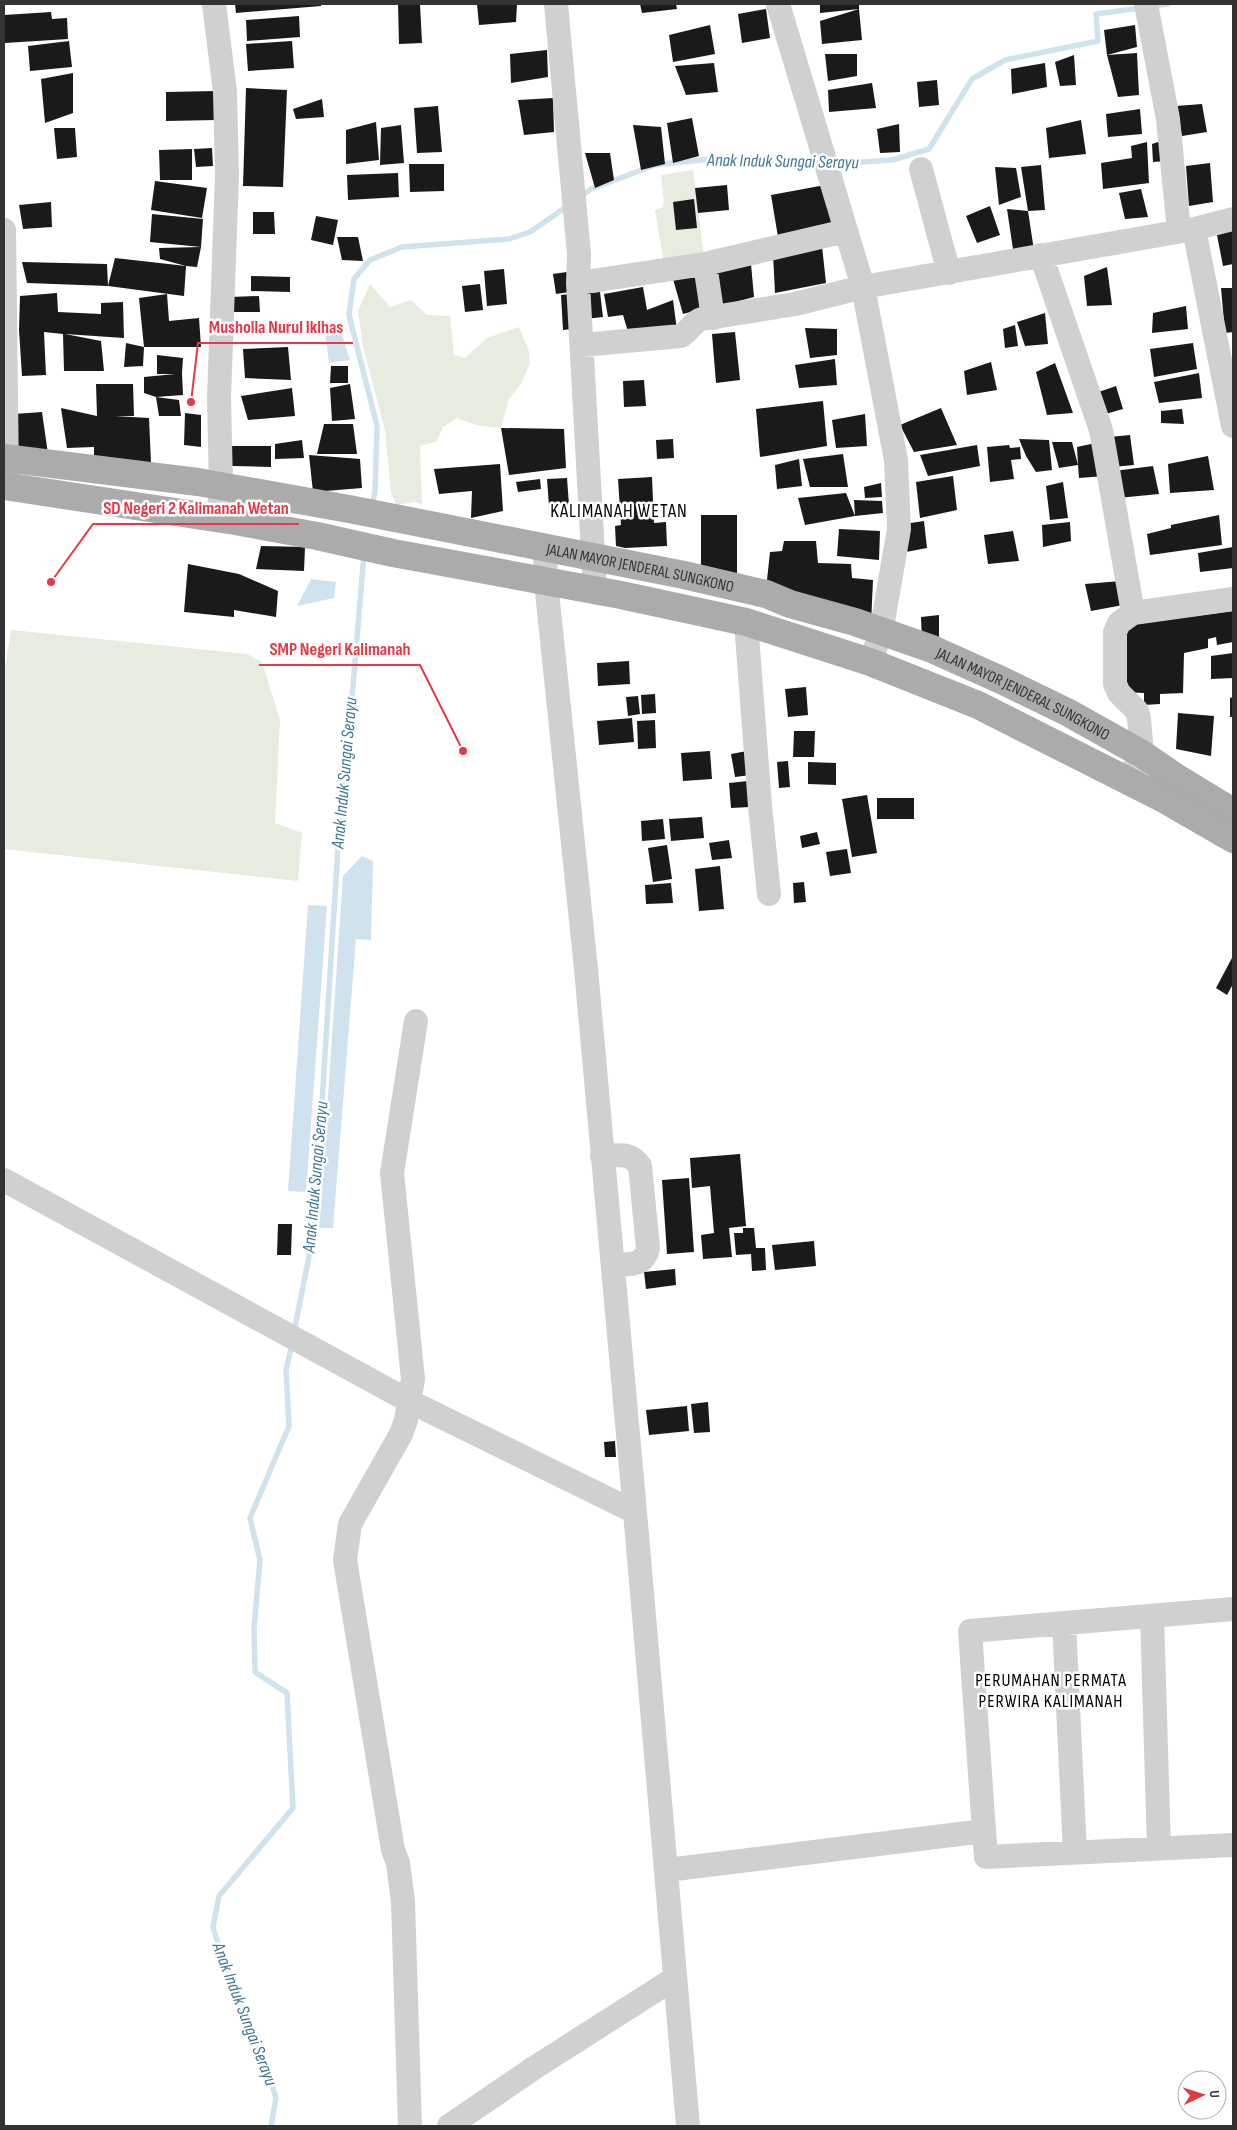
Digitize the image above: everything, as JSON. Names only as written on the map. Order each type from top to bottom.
[{"type":"main road","name":"JALAN MAYOR JENDERAL SUNGKONO","points":[[6,458],[221,486],[594,556],[766,594],[790,604],[855,622],[881,633],[932,649],[984,672],[1067,712],[1142,754],[1233,812]]},
{"type":"main road","name":"JALAN MAYOR JENDERAL SUNGKONO","points":[[5,486],[218,518],[342,541],[393,553],[595,590],[746,622],[870,662],[978,705],[1127,781],[1233,839]]},
{"type":"street","points":[[214,4],[225,92],[227,176],[219,397],[221,486],[218,518]]},
{"type":"street","points":[[556,4],[577,221],[578,283],[595,590]]},
{"type":"street","points":[[778,4],[863,287],[896,460],[899,529],[881,633],[870,662]]},
{"type":"street","points":[[1147,13],[1187,230],[1233,426]]},
{"type":"street","points":[[921,169],[949,273]]},
{"type":"street","points":[[582,345],[681,336],[697,320],[795,304],[863,287],[1041,255],[1080,250],[1187,230],[1233,219]]},
{"type":"street","points":[[4,230],[5,486]]},
{"type":"street","points":[[578,283],[706,264],[846,231]]},
{"type":"street","points":[[1041,255],[1102,430],[1133,613]]},
{"type":"street","points":[[706,264],[713,318]]},
{"type":"street","points":[[545,547],[546,582],[586,969],[613,1265],[688,2126]]},
{"type":"street","points":[[1127,781],[1142,754],[1137,711],[1119,693],[1115,684],[1115,632],[1119,623],[1133,613],[1233,599]]},
{"type":"street","points":[[746,622],[760,806],[769,894]]},
{"type":"street","points":[[410,2126],[403,1902],[345,1560],[350,1524],[401,1434],[406,1420],[413,1379],[392,1173],[416,1021]]},
{"type":"street","points":[[602,1156],[630,1155],[635,1158],[640,1166],[648,1248],[646,1256],[639,1263],[613,1265]]},
{"type":"street","points":[[4,1180],[409,1401],[634,1512]]},
{"type":"street","points":[[1233,1609],[970,1631],[986,1857],[1233,1845]]},
{"type":"street","points":[[1152,1616],[1159,1848]]},
{"type":"street","points":[[1064,1623],[1075,1853]]},
{"type":"street","points":[[667,1870],[984,1831]]},
{"type":"street","points":[[449,2126],[534,2068],[675,1978]]},
{"type":"shaded area","points":[[693,170],[704,257],[664,264],[655,210],[663,207],[661,175]]},
{"type":"shaded area","points":[[370,284],[390,307],[411,300],[427,315],[450,316],[454,355],[465,358],[487,338],[519,327],[529,351],[530,363],[521,384],[509,399],[501,428],[476,425],[457,418],[443,427],[437,441],[420,446],[422,505],[415,502],[396,505],[391,493],[385,430],[363,346],[358,311]]},
{"type":"shaded area","points":[[11,630],[247,654],[262,662],[280,720],[275,823],[302,833],[298,881],[4,849],[4,675]]},
{"type":"water","points":[[325,331],[341,331],[350,360],[329,363]]},
{"type":"water","points":[[311,579],[336,582],[334,598],[297,606]]},
{"type":"water","points":[[362,856],[373,861],[371,940],[356,939],[333,1228],[319,1228],[343,876]]},
{"type":"water","points":[[308,905],[327,906],[306,1192],[288,1191]]},
{"type":"building","points":[[235,4],[321,4],[321,6],[236,13]]},
{"type":"building","points":[[398,4],[420,4],[422,43],[399,44]]},
{"type":"building","points":[[477,4],[517,4],[516,22],[479,25]]},
{"type":"building","points":[[640,4],[676,4],[677,9],[642,13]]},
{"type":"building","points":[[820,4],[859,4],[859,9],[820,13]]},
{"type":"building","points":[[766,9],[770,38],[742,43],[738,14]]},
{"type":"building","points":[[859,9],[862,40],[822,44],[820,21]]},
{"type":"building","points":[[51,12],[52,19],[67,18],[68,39],[5,43],[4,15]]},
{"type":"building","points":[[299,16],[300,37],[247,41],[246,20]]},
{"type":"building","points":[[710,25],[715,54],[673,62],[669,35]]},
{"type":"building","points":[[1135,25],[1137,47],[1107,55],[1104,30]]},
{"type":"building","points":[[69,41],[72,67],[30,71],[28,46]]},
{"type":"building","points":[[292,41],[294,68],[248,71],[246,44]]},
{"type":"building","points":[[547,50],[548,77],[511,83],[510,54]]},
{"type":"building","points":[[1137,53],[1139,95],[1118,97],[1107,55]]},
{"type":"building","points":[[825,54],[857,54],[857,76],[828,81]]},
{"type":"building","points":[[1074,55],[1076,85],[1060,86],[1055,62]]},
{"type":"building","points":[[714,63],[718,92],[686,95],[675,66]]},
{"type":"building","points":[[1045,63],[1047,87],[1012,94],[1011,69]]},
{"type":"building","points":[[73,73],[73,113],[45,123],[41,79]]},
{"type":"building","points":[[937,80],[939,105],[919,107],[917,82]]},
{"type":"building","points":[[872,83],[876,108],[829,112],[828,90]]},
{"type":"building","points":[[246,88],[287,90],[283,187],[243,186]]},
{"type":"building","points":[[217,91],[217,120],[166,121],[166,92]]},
{"type":"building","points":[[553,98],[554,132],[524,135],[518,100]]},
{"type":"building","points":[[322,99],[324,117],[296,119],[293,109]]},
{"type":"building","points":[[1202,104],[1207,132],[1182,136],[1176,106]]},
{"type":"building","points":[[438,106],[442,152],[417,153],[414,108]]},
{"type":"building","points":[[1140,109],[1142,134],[1108,137],[1106,114]]},
{"type":"building","points":[[692,118],[699,156],[673,163],[667,123]]},
{"type":"building","points":[[1081,120],[1086,154],[1049,158],[1046,128]]},
{"type":"building","points":[[376,122],[379,160],[346,164],[346,130]]},
{"type":"building","points":[[899,124],[900,152],[880,153],[877,129]]},
{"type":"building","points":[[401,125],[404,163],[380,165],[381,128]]},
{"type":"building","points":[[633,125],[661,127],[665,164],[641,170]]},
{"type":"building","points":[[54,128],[75,128],[77,157],[57,159]]},
{"type":"building","points":[[1164,140],[1166,161],[1153,162],[1152,144]]},
{"type":"building","points":[[1147,142],[1149,183],[1103,189],[1101,163],[1132,158],[1131,146]]},
{"type":"building","points":[[212,148],[213,166],[196,167],[194,149]]},
{"type":"building","points":[[192,149],[192,180],[160,180],[159,150]]},
{"type":"building","points":[[585,153],[610,153],[614,180],[595,188]]},
{"type":"building","points":[[1210,163],[1213,202],[1189,206],[1186,166]]},
{"type":"building","points":[[409,164],[444,164],[444,191],[410,192]]},
{"type":"building","points":[[1041,165],[1045,210],[1028,211],[1021,167]]},
{"type":"building","points":[[995,167],[1016,168],[1021,197],[999,205]]},
{"type":"building","points":[[398,173],[399,197],[348,200],[347,175]]},
{"type":"building","points":[[155,181],[207,188],[202,218],[151,210]]},
{"type":"building","points":[[727,185],[729,210],[698,213],[695,188]]},
{"type":"building","points":[[825,185],[835,229],[779,243],[771,195]]},
{"type":"building","points":[[1141,189],[1148,217],[1125,219],[1119,193]]},
{"type":"building","points":[[694,199],[697,228],[676,230],[673,202]]},
{"type":"building","points":[[51,202],[52,227],[23,229],[19,205]]},
{"type":"building","points":[[990,206],[1000,235],[977,243],[966,216]]},
{"type":"building","points":[[1007,209],[1028,211],[1035,257],[1014,256]]},
{"type":"building","points":[[253,212],[274,212],[275,234],[253,234]]},
{"type":"building","points":[[152,214],[203,219],[201,247],[150,242]]},
{"type":"building","points":[[316,216],[338,220],[333,245],[311,240]]},
{"type":"building","points":[[1233,225],[1233,264],[1223,266],[1216,230]]},
{"type":"building","points":[[337,237],[358,237],[363,261],[342,260]]},
{"type":"building","points":[[822,246],[826,283],[775,293],[773,254]]},
{"type":"building","points":[[201,247],[197,267],[160,259],[159,248]]},
{"type":"building","points":[[115,258],[186,266],[184,296],[108,286]]},
{"type":"building","points":[[22,262],[107,264],[108,286],[27,283]]},
{"type":"building","points":[[751,264],[754,297],[712,308],[710,272]]},
{"type":"building","points":[[1107,267],[1112,305],[1087,306],[1084,276]]},
{"type":"building","points":[[504,269],[507,304],[487,306],[484,271]]},
{"type":"building","points":[[567,272],[570,292],[556,294],[553,274]]},
{"type":"building","points":[[703,275],[706,308],[683,314],[673,279]]},
{"type":"building","points":[[251,276],[290,277],[290,292],[251,291]]},
{"type":"building","points":[[480,284],[483,310],[465,312],[462,286]]},
{"type":"building","points":[[643,287],[647,310],[673,300],[677,330],[629,335],[623,315],[608,317],[604,294]]},
{"type":"building","points":[[1221,288],[1233,288],[1233,332],[1225,333]]},
{"type":"building","points":[[600,292],[603,317],[585,319],[583,294]]},
{"type":"building","points":[[57,293],[58,312],[101,314],[101,303],[123,302],[124,338],[65,334],[101,341],[104,371],[64,371],[63,334],[44,332],[46,375],[22,376],[19,330],[20,296]]},
{"type":"building","points":[[167,294],[169,321],[199,318],[201,347],[144,347],[139,298]]},
{"type":"building","points":[[571,294],[573,329],[563,330],[561,295]]},
{"type":"building","points":[[259,296],[260,312],[230,312],[230,297]]},
{"type":"building","points":[[1186,306],[1188,329],[1152,333],[1153,313]]},
{"type":"building","points":[[1045,313],[1048,344],[1025,346],[1017,322]]},
{"type":"building","points":[[1015,325],[1018,346],[1005,348],[1003,329]]},
{"type":"building","points":[[805,328],[837,329],[837,355],[810,358]]},
{"type":"building","points":[[735,332],[740,380],[716,383],[712,334]]},
{"type":"building","points":[[126,343],[144,347],[143,366],[124,367]]},
{"type":"building","points":[[1193,343],[1197,369],[1154,377],[1150,349]]},
{"type":"building","points":[[288,347],[291,380],[245,378],[243,349]]},
{"type":"building","points":[[157,355],[183,358],[183,395],[156,397],[144,393],[144,377],[175,374],[157,374]]},
{"type":"building","points":[[835,359],[837,385],[799,388],[795,365]]},
{"type":"building","points":[[991,362],[997,390],[967,395],[964,371]]},
{"type":"building","points":[[1055,363],[1073,413],[1047,415],[1036,372]]},
{"type":"building","points":[[331,366],[348,366],[348,383],[330,383]]},
{"type":"building","points":[[1199,373],[1202,398],[1159,403],[1154,382]]},
{"type":"building","points":[[644,380],[646,406],[624,407],[623,381]]},
{"type":"building","points":[[96,384],[133,384],[134,416],[115,416],[149,418],[151,463],[94,459],[94,447],[67,448],[61,408],[97,416]]},
{"type":"building","points":[[350,384],[355,419],[332,421],[330,388]]},
{"type":"building","points":[[1116,386],[1123,409],[1102,415],[1093,394]]},
{"type":"building","points":[[292,388],[295,416],[248,420],[241,396]]},
{"type":"building","points":[[156,397],[179,400],[181,416],[159,416]]},
{"type":"building","points":[[823,401],[827,446],[760,457],[756,409]]},
{"type":"building","points":[[941,408],[957,445],[914,452],[900,425]]},
{"type":"building","points":[[1182,409],[1184,424],[1161,423],[1161,411]]},
{"type":"building","points":[[42,412],[48,454],[12,454],[14,414]]},
{"type":"building","points":[[185,413],[201,415],[201,447],[184,445]]},
{"type":"building","points":[[865,414],[867,446],[836,448],[832,420]]},
{"type":"building","points":[[324,424],[353,424],[357,454],[317,454]]},
{"type":"building","points":[[501,428],[564,429],[566,468],[509,475]]},
{"type":"building","points":[[1130,435],[1134,465],[1113,467],[1109,437]]},
{"type":"building","points":[[673,439],[674,458],[657,459],[656,440]]},
{"type":"building","points":[[1019,439],[1049,440],[1052,470],[1036,472],[1026,456]]},
{"type":"building","points":[[302,440],[304,458],[275,459],[275,444]]},
{"type":"building","points":[[1052,442],[1072,442],[1078,465],[1059,468]]},
{"type":"building","points":[[1100,442],[1105,476],[1079,478],[1077,447]]},
{"type":"building","points":[[977,445],[980,466],[928,476],[920,455]]},
{"type":"building","points":[[1009,445],[1010,448],[1020,447],[1021,459],[1011,460],[1014,479],[990,482],[987,447]]},
{"type":"building","points":[[232,446],[271,446],[271,467],[232,466]]},
{"type":"building","points":[[843,454],[848,487],[810,487],[803,459]]},
{"type":"building","points":[[309,455],[360,459],[362,488],[313,492]]},
{"type":"building","points":[[1208,456],[1214,490],[1170,493],[1168,464]]},
{"type":"building","points":[[799,459],[802,486],[777,489],[775,465]]},
{"type":"building","points":[[500,464],[503,511],[471,518],[472,491],[439,494],[434,469]]},
{"type":"building","points":[[1153,466],[1159,494],[1118,498],[1114,471]]},
{"type":"building","points":[[953,476],[957,510],[920,518],[916,482]]},
{"type":"building","points":[[652,477],[654,523],[666,522],[667,546],[625,548],[616,546],[615,526],[621,525],[618,479]]},
{"type":"building","points":[[567,478],[569,505],[549,506],[547,479]]},
{"type":"building","points":[[540,479],[541,489],[518,492],[516,482]]},
{"type":"building","points":[[1063,482],[1068,518],[1050,520],[1046,486]]},
{"type":"building","points":[[881,483],[882,497],[865,498],[864,487]]},
{"type":"building","points":[[846,493],[855,516],[805,525],[798,498]]},
{"type":"building","points":[[854,500],[882,501],[883,513],[855,516]]},
{"type":"building","points":[[701,515],[737,515],[737,578],[701,575]]},
{"type":"building","points":[[1219,515],[1222,545],[1150,555],[1147,534],[1171,528],[1171,525]]},
{"type":"building","points":[[924,521],[927,548],[906,552],[904,524]]},
{"type":"building","points":[[1070,522],[1071,541],[1043,547],[1042,525]]},
{"type":"building","points":[[839,529],[880,531],[879,560],[837,556]]},
{"type":"building","points":[[1013,531],[1019,561],[988,564],[984,535]]},
{"type":"building","points":[[784,541],[816,541],[818,563],[851,564],[852,578],[873,580],[871,624],[822,609],[767,580],[770,552],[782,551]]},
{"type":"building","points":[[261,546],[305,547],[304,571],[256,569]]},
{"type":"building","points":[[1233,547],[1233,568],[1200,572],[1198,553]]},
{"type":"building","points":[[188,564],[239,574],[278,591],[276,617],[234,610],[234,617],[184,612]]},
{"type":"building","points":[[1121,581],[1123,605],[1091,611],[1085,584]]},
{"type":"building","points":[[1233,611],[1233,642],[1217,645],[1216,637],[1208,639],[1208,648],[1184,653],[1183,693],[1160,694],[1160,704],[1144,705],[1144,693],[1123,692],[1125,625]]},
{"type":"building","points":[[939,615],[939,646],[922,642],[921,617]]},
{"type":"building","points":[[1233,653],[1233,678],[1211,679],[1211,656]]},
{"type":"building","points":[[629,661],[630,684],[598,686],[597,663]]},
{"type":"building","points":[[806,687],[808,715],[788,717],[785,689]]},
{"type":"building","points":[[655,694],[656,713],[642,714],[641,695]]},
{"type":"building","points":[[638,696],[640,714],[628,716],[626,697]]},
{"type":"building","points":[[1233,697],[1233,717],[1230,717],[1230,698]]},
{"type":"building","points":[[1178,713],[1214,716],[1211,756],[1176,749]]},
{"type":"building","points":[[632,718],[634,742],[599,745],[597,721]]},
{"type":"building","points":[[655,720],[656,748],[638,749],[637,721]]},
{"type":"building","points":[[794,731],[815,731],[814,757],[793,757]]},
{"type":"building","points":[[710,751],[712,779],[683,781],[681,753]]},
{"type":"building","points":[[747,751],[751,775],[735,777],[731,754]]},
{"type":"building","points":[[788,761],[790,787],[779,788],[777,762]]},
{"type":"building","points":[[808,762],[836,763],[836,785],[808,784]]},
{"type":"building","points":[[748,781],[750,807],[731,808],[729,783]]},
{"type":"building","points":[[867,795],[877,853],[852,857],[842,799]]},
{"type":"building","points":[[877,798],[914,798],[914,819],[877,819]]},
{"type":"building","points":[[702,817],[704,838],[671,841],[669,819]]},
{"type":"building","points":[[663,819],[665,839],[642,841],[641,821]]},
{"type":"building","points":[[817,832],[820,844],[802,848],[800,836]]},
{"type":"building","points":[[729,840],[732,858],[712,860],[709,843]]},
{"type":"building","points":[[667,845],[672,879],[653,882],[648,848]]},
{"type":"building","points":[[847,849],[851,873],[830,876],[826,852]]},
{"type":"building","points":[[720,866],[724,909],[699,911],[695,869]]},
{"type":"building","points":[[804,882],[806,902],[794,903],[793,883]]},
{"type":"building","points":[[671,883],[673,903],[646,904],[645,885]]},
{"type":"building","points":[[1233,956],[1233,984],[1227,995],[1216,988]]},
{"type":"building","points":[[740,1154],[746,1226],[729,1228],[732,1257],[703,1259],[701,1235],[714,1233],[710,1186],[692,1188],[690,1158]]},
{"type":"building","points":[[689,1178],[694,1252],[667,1254],[662,1180]]},
{"type":"building","points":[[278,1224],[292,1224],[291,1255],[277,1255]]},
{"type":"building","points":[[743,1228],[754,1228],[756,1248],[765,1248],[766,1270],[752,1271],[751,1254],[736,1255],[734,1233],[743,1233]]},
{"type":"building","points":[[814,1241],[816,1266],[775,1270],[772,1245]]},
{"type":"building","points":[[675,1269],[676,1285],[646,1289],[644,1272]]},
{"type":"building","points":[[708,1402],[710,1432],[694,1433],[691,1404]]},
{"type":"building","points":[[687,1406],[689,1431],[649,1435],[646,1410]]},
{"type":"building","points":[[615,1441],[616,1457],[605,1457],[604,1442]]},
{"type":"waterway","name":"Anak Induk Sungai Serayu","points":[[1151,6],[1168,4]]},
{"type":"waterway","name":"Anak Induk Sungai Serayu","points":[[833,164],[892,160],[929,149],[972,79],[1005,60],[1098,41],[1096,14],[1141,8]]},
{"type":"waterway","name":"Anak Induk Sungai Serayu","points":[[580,197],[591,189],[655,165],[728,157],[819,163]]},
{"type":"waterway","name":"Anak Induk Sungai Serayu","points":[[372,507],[375,491],[377,426],[349,315],[354,279],[370,260],[402,247],[509,239],[530,232],[569,205]]},
{"type":"waterway","name":"Anak Induk Sungai Serayu","points":[[294,1332],[314,1231],[341,799],[353,687],[364,553]]},
{"type":"waterway","name":"Anak Induk Sungai Serayu","points":[[271,2126],[276,2098],[257,2037],[231,1986],[213,1927],[219,1896],[293,1808],[287,1693],[255,1672],[254,1628],[260,1560],[250,1518],[289,1426],[286,1370],[292,1344]]},
{"type":"place","name":"Musholla Nurul Iklhas","points":[[191,402]]},
{"type":"place","name":"SD Negeri 2 Kalimanah Wetan","points":[[51,582]]},
{"type":"place","name":"SMP Negeri Kalimanah","points":[[463,751]]},
{"type":"district","name":"KALIMANAH WETAN","points":[[619,510]]},
{"type":"district","name":"PERUMAHAN PERMATA PERWIRA KALIMANAH","points":[[1051,1690]]}]
